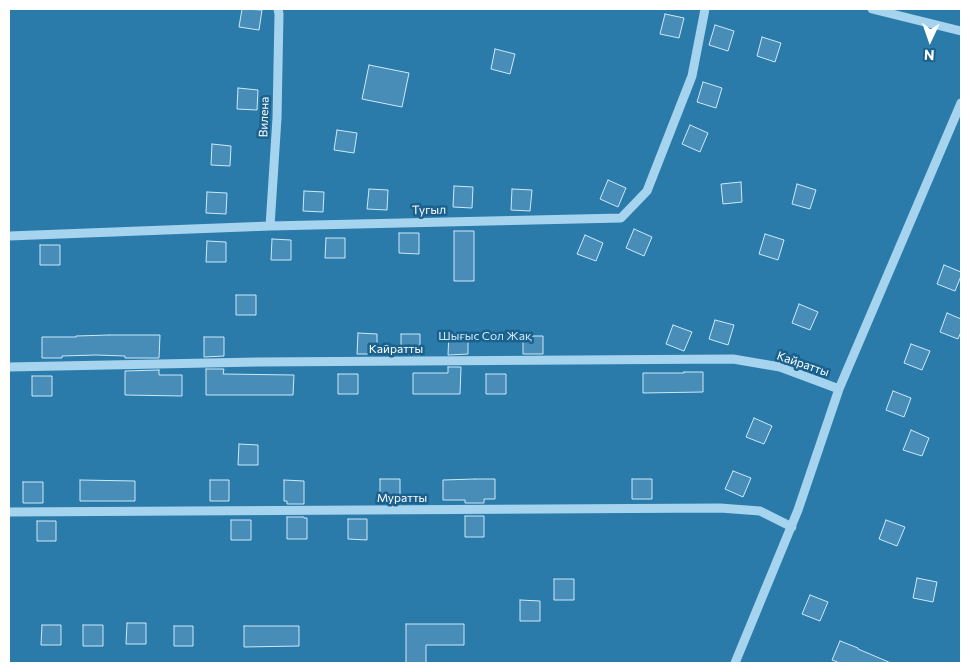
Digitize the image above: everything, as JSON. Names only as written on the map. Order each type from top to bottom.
[{"type":"street","name":"Вилена","points":[[270,226],[277,118],[278,9]]},
{"type":"street","name":"Тугыл","points":[[9,236],[270,226],[621,218],[647,191],[692,76],[705,9]]},
{"type":"street","points":[[872,9],[961,31]]},
{"type":"street","points":[[735,663],[792,527],[839,390],[961,103]]},
{"type":"street","name":"Кайратты","points":[[9,367],[257,362],[733,359],[780,367],[839,390]]},
{"type":"street","name":"Муратты","points":[[9,512],[720,508],[760,511],[792,527]]},
{"type":"green space","name":"Шығыс Сол Жақ","points":[[9,9],[961,9],[961,663],[9,663]]},
{"type":"building","points":[[242,9],[262,10],[259,30],[239,27]]},
{"type":"building","points":[[665,14],[684,18],[679,38],[660,34]]},
{"type":"building","points":[[715,25],[734,31],[728,51],[709,45]]},
{"type":"building","points":[[762,37],[781,43],[775,62],[757,56]]},
{"type":"building","points":[[495,49],[515,54],[510,74],[491,69]]},
{"type":"building","points":[[369,65],[409,73],[402,107],[362,99]]},
{"type":"building","points":[[703,82],[722,88],[716,108],[697,102]]},
{"type":"building","points":[[238,88],[258,90],[257,110],[237,109]]},
{"type":"building","points":[[690,125],[708,133],[700,152],[682,144]]},
{"type":"building","points":[[337,130],[357,133],[354,153],[334,150]]},
{"type":"building","points":[[212,144],[231,146],[230,166],[211,165]]},
{"type":"building","points":[[608,180],[626,188],[618,207],[600,199]]},
{"type":"building","points":[[741,182],[742,202],[723,204],[721,184]]},
{"type":"building","points":[[797,184],[816,190],[810,209],[792,204]]},
{"type":"building","points":[[454,186],[473,187],[472,208],[453,207]]},
{"type":"building","points":[[369,189],[388,190],[387,210],[367,209]]},
{"type":"building","points":[[512,189],[532,190],[530,211],[511,210]]},
{"type":"building","points":[[304,191],[324,192],[323,212],[303,211]]},
{"type":"building","points":[[207,192],[227,193],[226,214],[206,213]]},
{"type":"building","points":[[634,229],[652,237],[644,256],[626,248]]},
{"type":"building","points":[[454,231],[474,231],[474,281],[454,281]]},
{"type":"building","points":[[399,233],[419,233],[419,254],[399,253]]},
{"type":"building","points":[[765,234],[784,240],[778,260],[759,254]]},
{"type":"building","points":[[585,235],[603,243],[596,261],[577,254]]},
{"type":"building","points":[[326,238],[345,238],[345,258],[325,258]]},
{"type":"building","points":[[272,239],[291,240],[291,260],[271,260]]},
{"type":"building","points":[[207,241],[226,242],[226,262],[206,262]]},
{"type":"building","points":[[40,245],[60,245],[60,265],[40,265]]},
{"type":"building","points":[[944,265],[961,272],[955,291],[937,284]]},
{"type":"building","points":[[236,295],[256,295],[256,315],[236,315]]},
{"type":"building","points":[[799,304],[818,312],[810,330],[792,323]]},
{"type":"building","points":[[947,313],[961,319],[961,332],[958,339],[940,332]]},
{"type":"building","points":[[715,320],[734,325],[728,345],[709,339]]},
{"type":"building","points":[[673,325],[692,332],[684,351],[666,344]]},
{"type":"building","points":[[358,333],[377,334],[377,354],[357,354]]},
{"type":"building","points":[[449,333],[468,333],[468,354],[448,355]]},
{"type":"building","points":[[401,334],[420,334],[420,355],[401,354]]},
{"type":"building","points":[[160,335],[159,358],[125,358],[125,356],[96,355],[42,358],[42,337]]},
{"type":"building","points":[[523,336],[543,336],[543,354],[523,354]]},
{"type":"building","points":[[204,337],[224,337],[224,356],[204,357]]},
{"type":"building","points":[[911,344],[930,351],[922,370],[904,363]]},
{"type":"building","points":[[448,367],[461,367],[460,394],[413,394],[413,373],[448,373]]},
{"type":"building","points":[[206,369],[224,369],[223,374],[294,375],[293,395],[206,395]]},
{"type":"building","points":[[159,370],[159,375],[182,375],[182,396],[125,395],[125,371]]},
{"type":"building","points":[[703,372],[703,392],[643,393],[643,373]]},
{"type":"building","points":[[338,374],[358,374],[358,394],[338,394]]},
{"type":"building","points":[[486,374],[506,374],[506,394],[486,394]]},
{"type":"building","points":[[32,376],[52,376],[52,396],[32,396]]},
{"type":"building","points":[[893,391],[911,398],[904,417],[886,410]]},
{"type":"building","points":[[754,418],[772,426],[764,444],[746,437]]},
{"type":"building","points":[[911,430],[929,438],[922,456],[903,450]]},
{"type":"building","points":[[239,444],[258,445],[258,465],[238,465]]},
{"type":"building","points":[[733,471],[751,478],[743,497],[725,489]]},
{"type":"building","points":[[380,479],[400,479],[400,499],[380,499]]},
{"type":"building","points":[[495,479],[495,499],[484,499],[484,503],[465,503],[465,500],[443,500],[443,480]]},
{"type":"building","points":[[632,479],[652,479],[652,499],[632,499]]},
{"type":"building","points":[[80,480],[135,481],[135,501],[80,501]]},
{"type":"building","points":[[210,480],[229,480],[229,501],[210,501]]},
{"type":"building","points":[[284,480],[304,481],[304,504],[287,504],[287,501],[284,501]]},
{"type":"building","points":[[23,482],[43,482],[43,503],[23,503]]},
{"type":"building","points":[[465,516],[484,516],[484,537],[465,537]]},
{"type":"building","points":[[287,517],[307,518],[307,539],[287,539]]},
{"type":"building","points":[[348,519],[367,519],[367,540],[348,539]]},
{"type":"building","points":[[231,520],[251,520],[251,540],[231,540]]},
{"type":"building","points":[[886,520],[905,527],[897,546],[879,539]]},
{"type":"building","points":[[37,521],[56,521],[56,541],[37,541]]},
{"type":"building","points":[[917,578],[937,582],[933,602],[913,598]]},
{"type":"building","points":[[554,579],[574,579],[574,600],[554,600]]},
{"type":"building","points":[[810,595],[828,602],[820,621],[802,614]]},
{"type":"building","points":[[520,600],[540,601],[540,621],[520,621]]},
{"type":"building","points":[[127,623],[146,623],[146,644],[126,644]]},
{"type":"building","points":[[406,624],[464,624],[464,645],[426,645],[426,663],[406,663]]},
{"type":"building","points":[[42,625],[61,625],[61,645],[41,645]]},
{"type":"building","points":[[83,625],[103,625],[103,646],[83,646]]},
{"type":"building","points":[[174,626],[193,626],[193,646],[174,646]]},
{"type":"building","points":[[244,626],[299,626],[299,646],[244,647]]},
{"type":"building","points":[[840,641],[891,663],[840,663],[832,660]]}]
